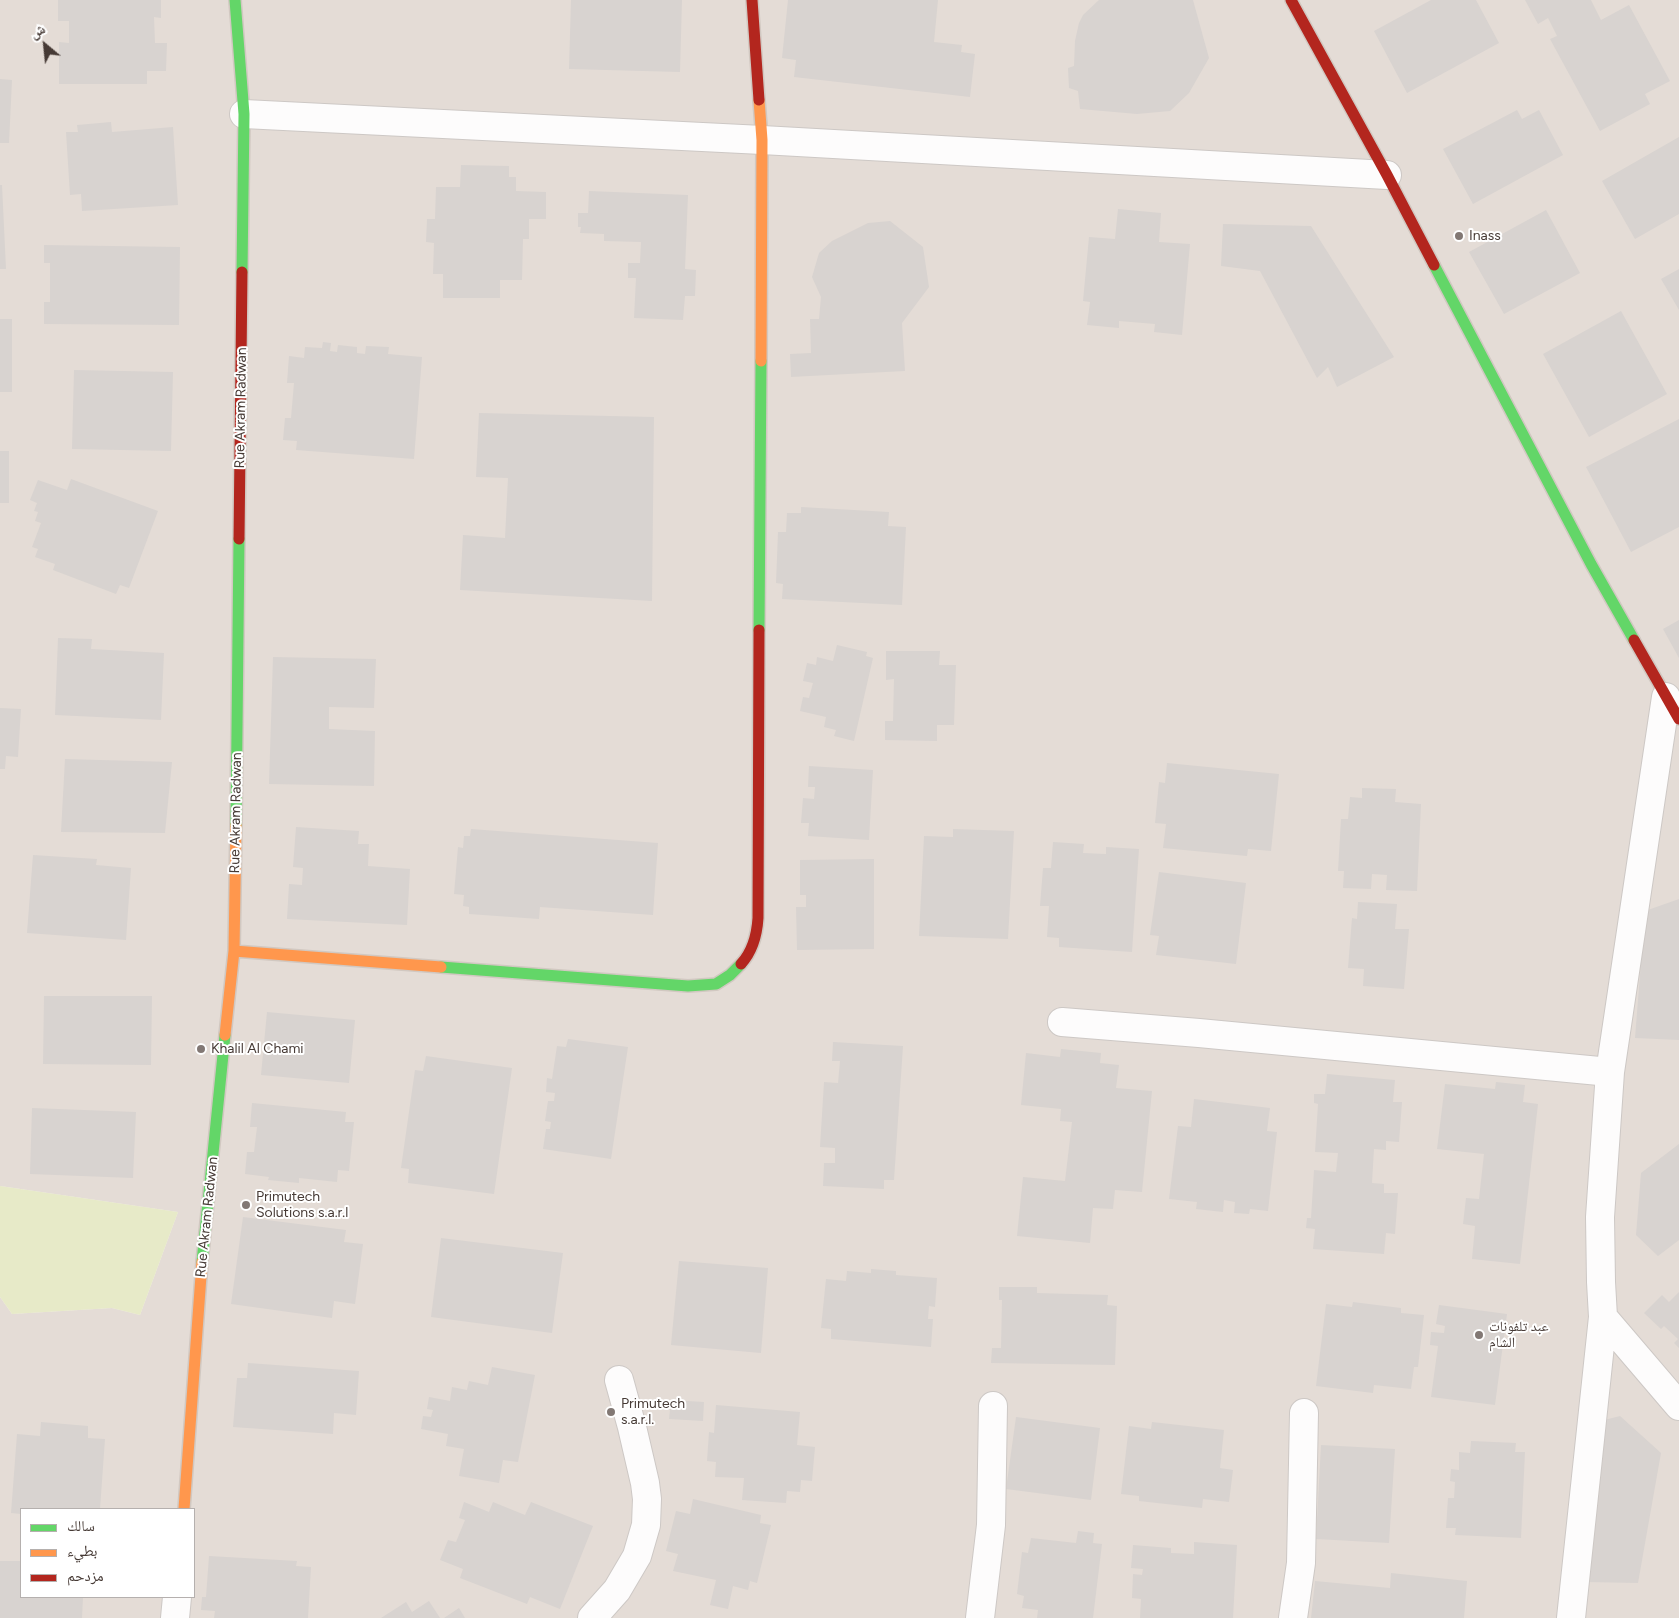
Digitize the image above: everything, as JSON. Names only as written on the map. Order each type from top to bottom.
[{"type":"street","name":"Rue Akram Radwan","points":[[184,1508],[198,1306],[234,952],[244,114],[235,0]]},
{"type":"street","points":[[234,952],[688,986],[716,984],[730,975],[746,958],[757,930],[758,918],[762,140],[752,0]]},
{"type":"street","points":[[1291,0],[1388,176],[1591,564],[1672,708],[1610,1072],[1600,1217],[1603,1317],[1571,1618]]},
{"type":"street","points":[[244,114],[762,140],[1388,176]]},
{"type":"street","points":[[1062,1022],[1610,1072]]},
{"type":"street","points":[[1603,1317],[1679,1406]]},
{"type":"street","points":[[592,1618],[617,1590],[637,1556],[646,1524],[647,1499],[644,1483],[632,1426],[619,1380]]},
{"type":"street","points":[[980,1618],[991,1525],[993,1406]]},
{"type":"street","points":[[1293,1618],[1301,1563],[1304,1413]]},
{"type":"street","points":[[175,1618],[177,1598]]},
{"type":"shaded area","points":[[0,0],[1679,0],[1679,1618],[0,1618],[0,1297],[12,1314],[112,1308],[140,1315],[178,1212],[0,1186]]},
{"type":"green space","points":[[0,1186],[178,1212],[140,1315],[112,1308],[12,1314],[0,1297]]},
{"type":"building","points":[[58,0],[161,0],[161,18],[154,17],[155,43],[167,43],[166,71],[147,71],[147,84],[59,84],[59,42],[69,43],[69,21],[58,21]]},
{"type":"building","points":[[571,0],[682,0],[680,72],[569,69]]},
{"type":"building","points":[[788,0],[938,0],[934,42],[962,45],[961,52],[975,54],[970,97],[794,77],[796,60],[782,58]]},
{"type":"building","points":[[1099,0],[1193,0],[1209,58],[1189,93],[1170,111],[1137,114],[1080,109],[1078,91],[1069,88],[1068,68],[1074,66],[1075,41],[1079,23],[1083,15]]},
{"type":"building","points":[[1431,0],[1476,0],[1499,43],[1407,93],[1374,31]]},
{"type":"building","points":[[1525,0],[1591,0],[1601,20],[1629,5],[1670,81],[1645,94],[1650,104],[1600,131],[1550,39],[1557,36],[1548,18],[1538,24]]},
{"type":"building","points":[[0,79],[12,80],[9,143],[0,143]]},
{"type":"building","points":[[1517,110],[1522,119],[1539,110],[1563,155],[1473,204],[1443,149]]},
{"type":"building","points":[[111,122],[112,132],[173,127],[178,205],[82,211],[81,194],[70,195],[66,132],[78,132],[77,125]]},
{"type":"building","points":[[1679,137],[1679,214],[1635,239],[1602,181]]},
{"type":"building","points":[[461,165],[509,166],[509,177],[516,177],[516,191],[546,192],[546,219],[529,219],[529,239],[523,239],[522,280],[500,280],[500,298],[443,298],[443,274],[433,274],[434,243],[426,242],[427,219],[435,219],[436,187],[460,187]]},
{"type":"building","points":[[0,185],[2,185],[6,269],[0,269]]},
{"type":"building","points":[[589,191],[688,195],[685,269],[696,270],[695,296],[685,296],[683,320],[634,318],[636,278],[628,278],[628,263],[640,263],[641,242],[604,241],[604,234],[580,233],[581,227],[578,227],[578,213],[588,213]]},
{"type":"building","points":[[1118,209],[1161,213],[1159,242],[1190,244],[1182,335],[1154,332],[1155,324],[1119,321],[1119,328],[1087,325],[1090,302],[1083,301],[1089,237],[1115,239]]},
{"type":"building","points":[[1546,210],[1580,273],[1504,314],[1469,252]]},
{"type":"building","points":[[890,221],[923,247],[929,287],[902,323],[905,371],[791,377],[790,354],[811,353],[810,319],[819,319],[821,297],[812,277],[819,253],[832,241],[868,223]]},
{"type":"building","points":[[1223,224],[1311,226],[1394,357],[1337,387],[1328,367],[1317,378],[1260,271],[1221,266]]},
{"type":"building","points":[[44,245],[180,247],[179,325],[44,324],[44,302],[50,302],[50,263],[44,263]]},
{"type":"building","points":[[1679,269],[1679,310],[1661,279]]},
{"type":"building","points":[[1621,311],[1667,394],[1589,437],[1543,354]]},
{"type":"building","points":[[0,319],[12,319],[12,392],[0,392]]},
{"type":"building","points":[[323,342],[331,343],[330,351],[337,352],[338,345],[357,347],[357,353],[365,354],[366,346],[389,347],[388,354],[422,357],[414,459],[296,450],[297,441],[283,440],[285,418],[291,418],[294,383],[287,383],[289,356],[304,358],[305,347],[322,348]]},
{"type":"building","points":[[74,370],[173,372],[171,451],[72,449]]},
{"type":"building","points":[[479,413],[654,417],[652,601],[460,590],[463,535],[505,538],[508,478],[476,477]]},
{"type":"building","points":[[1679,419],[1679,527],[1631,552],[1586,467]]},
{"type":"building","points":[[0,451],[9,451],[9,503],[0,503]]},
{"type":"building","points":[[71,479],[158,511],[129,588],[120,585],[116,594],[53,570],[55,564],[35,557],[38,549],[32,547],[41,523],[35,521],[38,512],[34,511],[37,503],[30,500],[38,480],[67,490]]},
{"type":"building","points":[[801,507],[889,512],[888,526],[906,527],[902,605],[782,599],[783,584],[776,583],[778,532],[786,532],[787,513],[801,513]]},
{"type":"building","points":[[1679,620],[1679,658],[1663,629]]},
{"type":"building","points":[[58,638],[92,639],[91,649],[164,653],[161,720],[55,715]]},
{"type":"building","points":[[837,645],[867,652],[866,656],[873,658],[854,741],[834,736],[836,730],[824,727],[826,717],[800,711],[803,697],[809,698],[813,683],[803,681],[807,663],[816,665],[817,657],[833,661]]},
{"type":"building","points":[[886,651],[940,651],[939,665],[956,665],[954,725],[937,725],[937,741],[885,740],[885,721],[893,721],[894,679],[886,680]]},
{"type":"building","points":[[273,657],[376,659],[374,708],[329,707],[329,729],[375,731],[374,786],[269,784]]},
{"type":"building","points":[[0,708],[21,709],[18,757],[6,756],[5,769],[0,769]]},
{"type":"building","points":[[65,759],[172,762],[165,833],[61,832]]},
{"type":"building","points":[[1167,763],[1279,774],[1271,851],[1248,849],[1247,856],[1163,848],[1166,824],[1155,823],[1159,782],[1165,783]]},
{"type":"building","points":[[809,766],[873,770],[869,840],[808,836],[809,823],[801,823],[803,798],[814,799],[815,787],[808,787]]},
{"type":"building","points":[[1362,788],[1396,789],[1395,802],[1421,804],[1417,891],[1386,890],[1387,875],[1372,874],[1371,889],[1343,888],[1344,871],[1338,871],[1341,819],[1348,819],[1350,797],[1362,798]]},
{"type":"building","points":[[296,827],[359,831],[358,844],[369,844],[368,866],[410,869],[407,925],[287,919],[289,884],[302,885],[303,868],[293,867]]},
{"type":"building","points":[[471,829],[658,843],[653,915],[540,907],[539,919],[469,914],[469,907],[463,906],[464,895],[454,894],[458,847],[463,848],[464,836],[470,836]]},
{"type":"building","points":[[953,829],[1014,831],[1008,939],[919,936],[924,836],[953,837]]},
{"type":"building","points":[[1053,842],[1084,844],[1083,853],[1106,854],[1106,847],[1139,849],[1132,952],[1059,947],[1059,938],[1047,937],[1049,906],[1040,906],[1043,868],[1051,868]]},
{"type":"building","points":[[33,855],[97,859],[96,865],[131,868],[126,940],[27,933]]},
{"type":"building","points":[[874,859],[874,949],[797,950],[796,907],[806,907],[806,895],[800,895],[800,860]]},
{"type":"building","points":[[1159,872],[1246,883],[1236,964],[1156,955],[1159,936],[1150,935]]},
{"type":"building","points":[[1679,899],[1679,1040],[1635,1038],[1645,911]]},
{"type":"building","points":[[1358,902],[1397,904],[1395,929],[1409,929],[1404,989],[1363,986],[1364,969],[1348,968],[1352,918],[1357,919]]},
{"type":"building","points":[[44,996],[152,996],[151,1065],[43,1064]]},
{"type":"building","points":[[267,1012],[355,1020],[349,1083],[261,1075]]},
{"type":"building","points":[[568,1039],[628,1047],[611,1159],[543,1149],[546,1129],[550,1129],[551,1122],[545,1121],[548,1101],[554,1101],[555,1093],[546,1092],[547,1078],[552,1079],[557,1046],[566,1047]]},
{"type":"building","points":[[833,1042],[903,1046],[894,1180],[884,1180],[884,1189],[823,1186],[824,1163],[835,1163],[835,1148],[820,1147],[824,1082],[838,1083],[840,1061],[832,1061]]},
{"type":"building","points":[[1061,1049],[1101,1053],[1100,1063],[1119,1065],[1116,1088],[1152,1091],[1142,1192],[1115,1190],[1113,1209],[1093,1208],[1090,1243],[1017,1236],[1023,1177],[1065,1181],[1072,1122],[1060,1121],[1061,1109],[1021,1105],[1026,1053],[1060,1057]]},
{"type":"building","points":[[426,1056],[512,1068],[494,1194],[408,1183],[409,1169],[401,1168],[415,1070],[423,1071]]},
{"type":"building","points":[[1327,1074],[1395,1080],[1393,1102],[1402,1102],[1399,1142],[1386,1141],[1386,1150],[1374,1149],[1372,1183],[1384,1184],[1384,1193],[1398,1193],[1395,1234],[1386,1233],[1384,1254],[1313,1249],[1315,1229],[1306,1228],[1307,1218],[1311,1218],[1314,1170],[1336,1172],[1338,1153],[1315,1152],[1318,1104],[1314,1103],[1314,1094],[1325,1094]]},
{"type":"building","points":[[1496,1082],[1525,1085],[1523,1102],[1538,1104],[1520,1264],[1472,1259],[1475,1226],[1463,1224],[1466,1198],[1479,1199],[1484,1154],[1437,1149],[1445,1084],[1495,1089]]},
{"type":"building","points":[[1194,1099],[1270,1108],[1267,1131],[1277,1132],[1268,1211],[1250,1209],[1249,1214],[1234,1213],[1235,1202],[1224,1200],[1223,1212],[1196,1209],[1197,1202],[1169,1199],[1178,1126],[1191,1127]]},
{"type":"building","points":[[252,1103],[346,1112],[345,1122],[354,1122],[349,1171],[338,1170],[337,1182],[299,1178],[299,1183],[268,1180],[269,1177],[245,1174],[247,1152],[254,1152],[257,1127],[250,1127]]},
{"type":"building","points":[[32,1108],[136,1112],[133,1178],[30,1174]]},
{"type":"building","points":[[1679,1144],[1679,1240],[1658,1256],[1636,1235],[1641,1173]]},
{"type":"building","points":[[243,1217],[346,1230],[344,1242],[363,1244],[355,1304],[334,1301],[332,1318],[231,1304]]},
{"type":"building","points":[[441,1238],[563,1253],[552,1333],[431,1317]]},
{"type":"building","points":[[679,1261],[768,1268],[761,1353],[671,1345]]},
{"type":"building","points":[[871,1269],[896,1271],[896,1275],[937,1278],[935,1307],[929,1306],[928,1319],[933,1319],[931,1347],[831,1339],[831,1329],[821,1328],[826,1279],[846,1281],[847,1271],[871,1273]]},
{"type":"building","points":[[999,1287],[1037,1287],[1037,1293],[1108,1295],[1107,1305],[1117,1306],[1115,1365],[991,1363],[992,1348],[1001,1348],[1002,1300],[999,1300]]},
{"type":"building","points":[[1679,1292],[1679,1348],[1674,1343],[1678,1339],[1664,1326],[1661,1329],[1644,1313],[1662,1295],[1669,1302]]},
{"type":"building","points":[[1353,1302],[1401,1308],[1401,1313],[1424,1315],[1418,1367],[1414,1367],[1411,1389],[1374,1385],[1373,1393],[1316,1386],[1326,1304],[1352,1307]]},
{"type":"building","points":[[1439,1305],[1507,1314],[1495,1405],[1431,1397],[1438,1346],[1430,1345],[1431,1332],[1444,1333],[1445,1326],[1436,1324]]},
{"type":"building","points":[[248,1363],[359,1371],[356,1415],[334,1413],[333,1434],[233,1427],[237,1378],[247,1378]]},
{"type":"building","points":[[492,1367],[535,1375],[518,1462],[503,1460],[499,1483],[459,1476],[464,1449],[446,1446],[448,1434],[421,1429],[423,1416],[431,1417],[433,1410],[427,1409],[429,1397],[450,1401],[452,1387],[467,1390],[469,1381],[488,1385]]},
{"type":"building","points":[[671,1400],[704,1402],[703,1421],[669,1419]]},
{"type":"building","points":[[716,1405],[800,1412],[797,1445],[815,1447],[812,1481],[801,1480],[800,1492],[787,1491],[786,1503],[742,1500],[744,1478],[715,1477],[716,1462],[707,1461],[709,1432],[714,1433]]},
{"type":"building","points":[[1620,1416],[1661,1453],[1638,1583],[1586,1582],[1600,1421]]},
{"type":"building","points":[[1016,1417],[1100,1428],[1091,1500],[1006,1489]]},
{"type":"building","points":[[41,1422],[88,1426],[88,1438],[105,1439],[100,1508],[20,1508],[20,1514],[11,1513],[17,1434],[40,1436]]},
{"type":"building","points":[[1152,1422],[1224,1430],[1220,1468],[1233,1470],[1229,1502],[1203,1499],[1202,1508],[1139,1501],[1139,1496],[1121,1494],[1129,1426],[1151,1429]]},
{"type":"building","points":[[1471,1441],[1516,1443],[1515,1452],[1525,1452],[1521,1538],[1455,1535],[1456,1528],[1446,1528],[1448,1498],[1454,1498],[1455,1482],[1450,1481],[1451,1469],[1459,1470],[1459,1452],[1470,1453]]},
{"type":"building","points":[[1321,1445],[1395,1449],[1389,1543],[1316,1539]]},
{"type":"building","points":[[693,1499],[761,1515],[760,1523],[771,1525],[757,1583],[750,1581],[748,1590],[733,1586],[728,1609],[710,1605],[716,1580],[673,1571],[678,1554],[666,1551],[676,1511],[690,1514]]},
{"type":"building","points":[[464,1502],[489,1512],[493,1502],[525,1515],[531,1502],[593,1526],[560,1609],[530,1597],[527,1604],[460,1578],[463,1569],[440,1560],[448,1540],[456,1542],[465,1520],[459,1518]]},
{"type":"building","points":[[1078,1531],[1094,1533],[1093,1543],[1102,1544],[1093,1618],[1037,1618],[1038,1610],[1022,1608],[1024,1596],[1017,1594],[1022,1552],[1028,1553],[1031,1538],[1076,1543]]},
{"type":"building","points":[[1194,1542],[1237,1545],[1233,1618],[1140,1618],[1141,1599],[1132,1598],[1133,1574],[1142,1575],[1143,1569],[1131,1568],[1133,1545],[1171,1548],[1171,1553],[1194,1554]]},
{"type":"building","points":[[209,1556],[297,1561],[296,1566],[311,1567],[308,1618],[214,1618],[215,1611],[201,1610],[202,1597],[206,1597]]},
{"type":"building","points":[[0,1561],[20,1561],[20,1598],[83,1598],[82,1618],[0,1618]]},
{"type":"building","points":[[1391,1573],[1467,1581],[1464,1618],[1311,1618],[1315,1581],[1390,1588]]},
{"type":"building","points":[[429,1601],[440,1618],[381,1618],[406,1602],[412,1612]]},
{"type":"building","points":[[459,1608],[465,1618],[444,1618]]},
{"type":"traffic: fast","points":[[235,0],[244,114],[242,272]]},
{"type":"traffic: fast","points":[[1434,265],[1591,564],[1634,640]]},
{"type":"traffic: fast","points":[[759,630],[761,361]]},
{"type":"traffic: fast","points":[[236,825],[239,539]]},
{"type":"traffic: fast","points":[[441,967],[688,986],[716,984],[730,975],[741,964]]},
{"type":"traffic: fast","points":[[202,1262],[225,1035]]},
{"type":"traffic: slow","points":[[759,100],[762,140],[761,361]]},
{"type":"traffic: slow","points":[[225,1035],[234,951],[236,825]]},
{"type":"traffic: slow","points":[[234,951],[441,967]]},
{"type":"traffic: slow","points":[[184,1508],[202,1262]]},
{"type":"traffic: jam","points":[[752,0],[759,100]]},
{"type":"traffic: jam","points":[[1291,0],[1434,265]]},
{"type":"traffic: jam","points":[[239,539],[242,272]]},
{"type":"traffic: jam","points":[[741,964],[753,942],[758,918],[759,630]]},
{"type":"traffic: jam","points":[[1634,640],[1679,719]]},
{"type":"place","name":"Inass","points":[[1459,236]]},
{"type":"place","name":"Khalil Al Chami","points":[[201,1049]]},
{"type":"place","name":"Primutech Solutions s.a.r.l","points":[[246,1205]]},
{"type":"place","name":"عبد تلفونات الشام","points":[[1479,1335]]},
{"type":"place","name":"Primutech s.a.r.l.","points":[[611,1412]]}]
